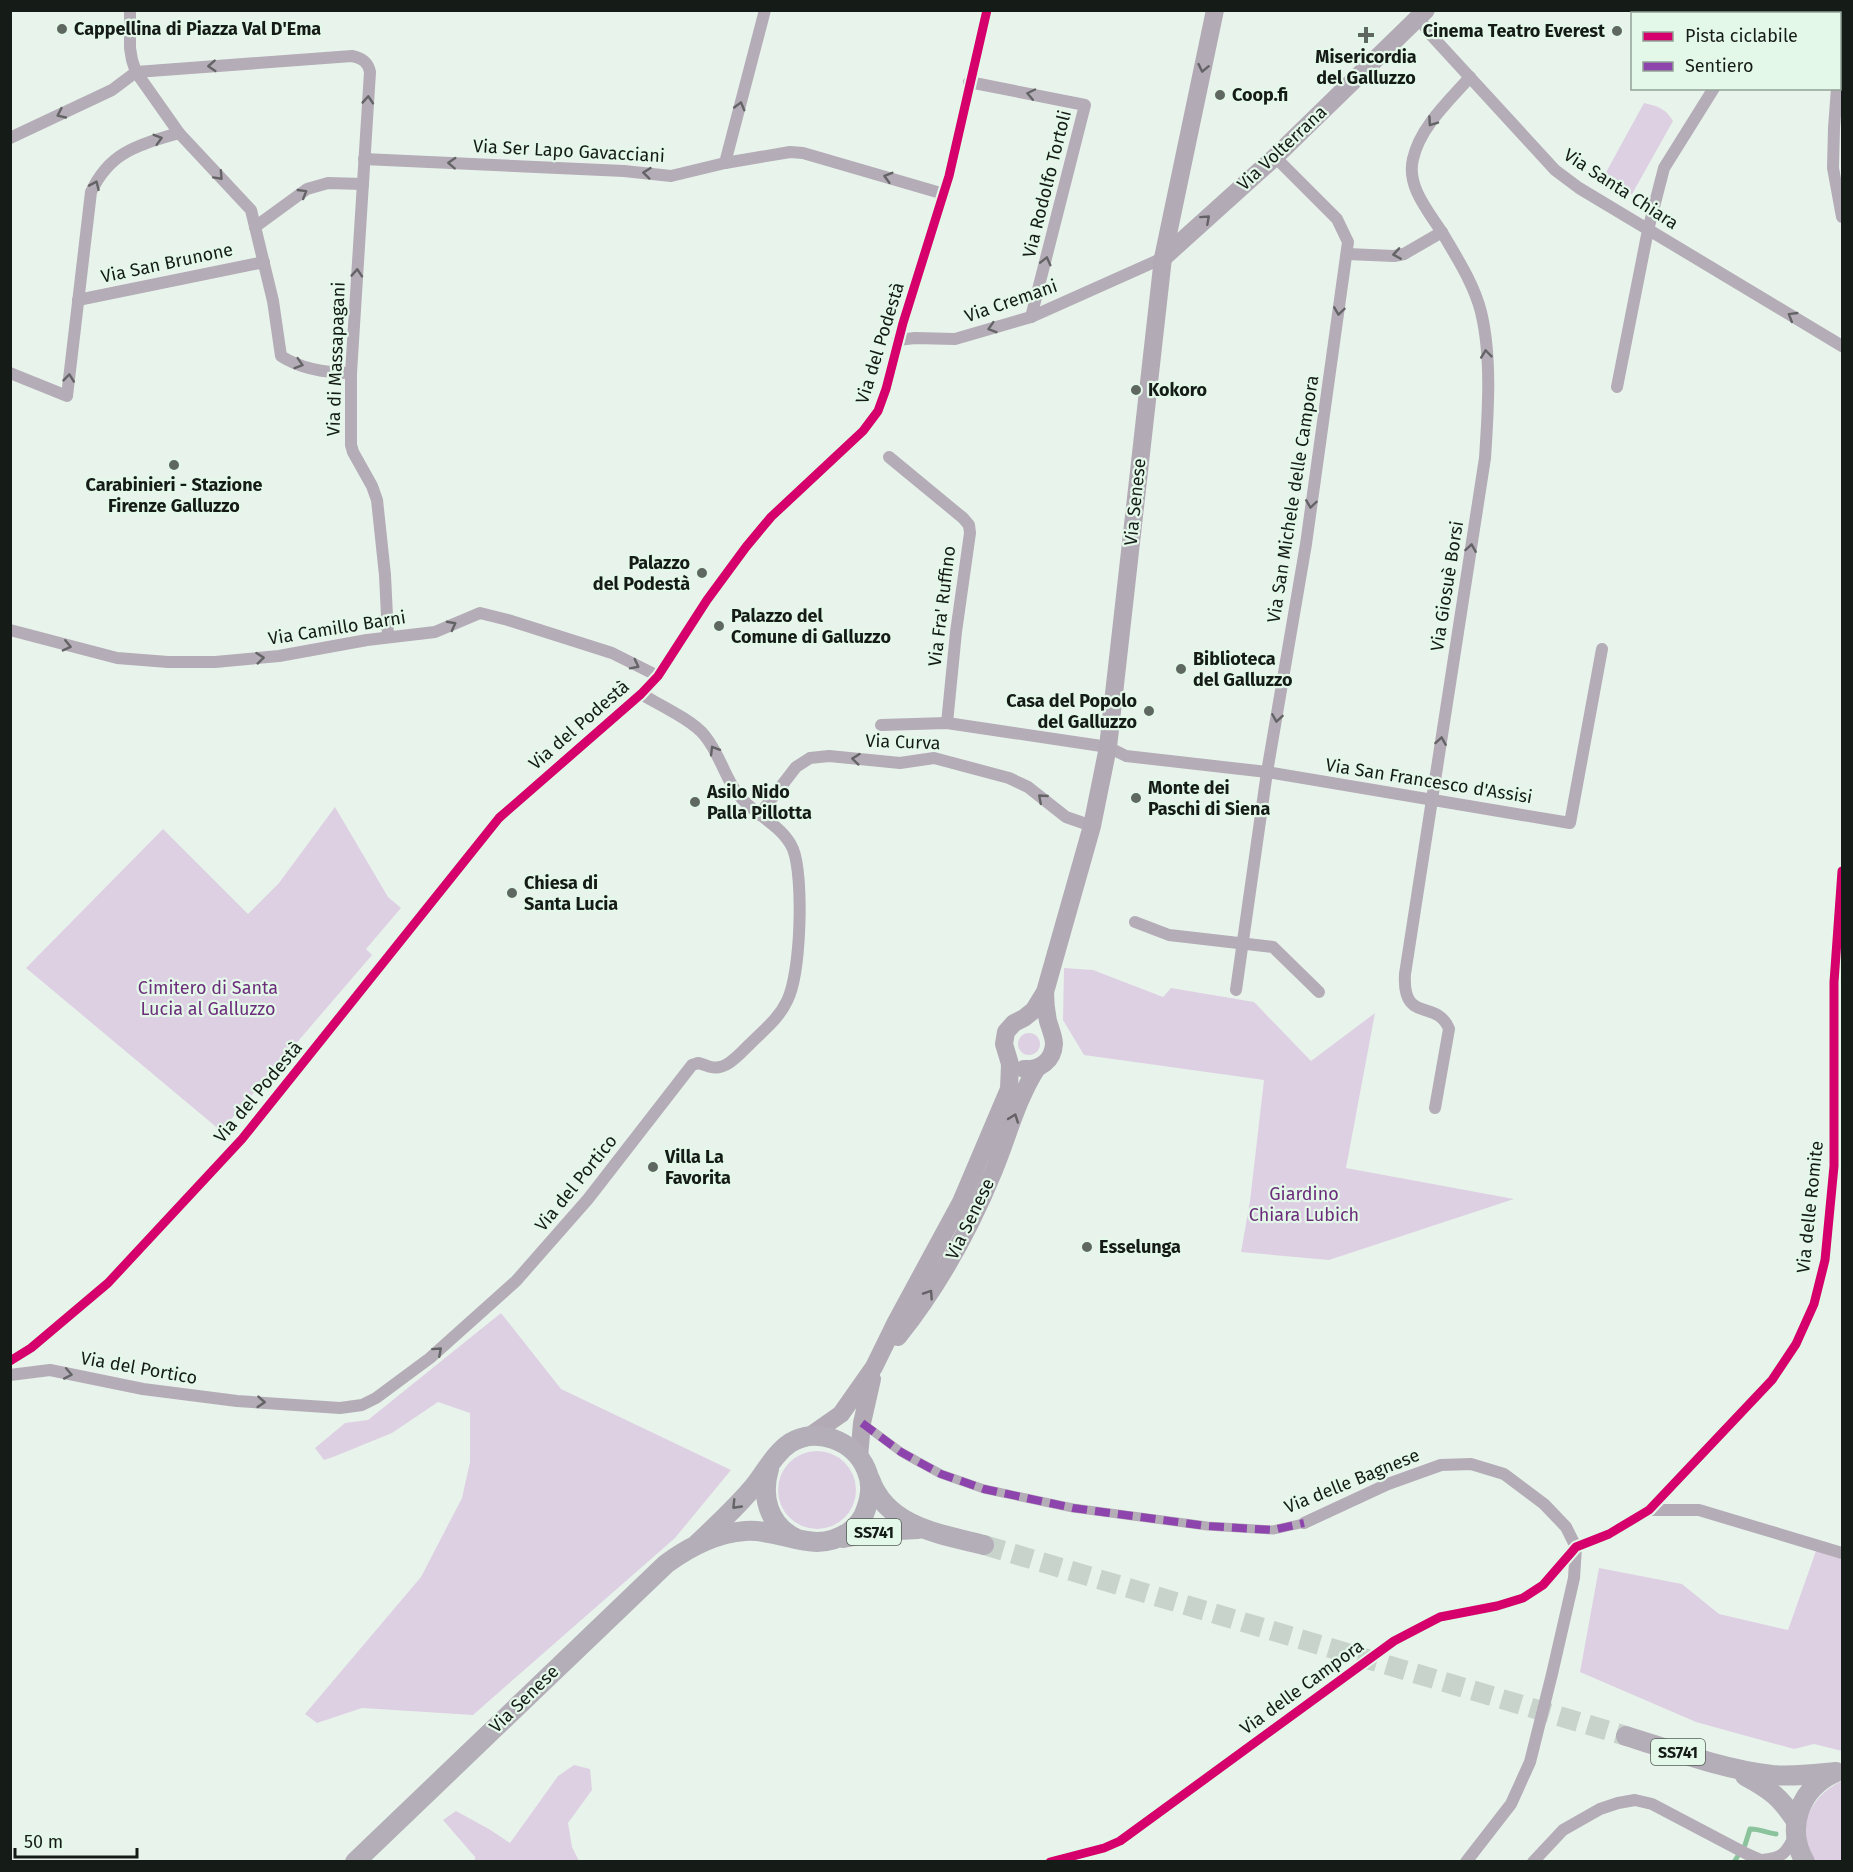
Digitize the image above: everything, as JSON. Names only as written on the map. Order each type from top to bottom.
[{"type":"main road","name":"Via Senese","points":[[859,1457],[862,1423],[877,1362],[961,1202],[1008,1089],[1010,1070],[1004,1044],[1006,1032],[1014,1023],[1037,1007],[1045,992],[1092,826],[1107,747],[1163,258],[1215,10]]},
{"type":"main road","name":"Via Volterrana","points":[[1163,258],[1275,157],[1419,13]]},
{"type":"main road","name":"Via Senese","points":[[697,1544],[754,1486],[789,1443],[811,1435],[841,1414],[877,1362],[917,1312],[947,1266],[986,1190],[1022,1094],[1036,1068],[1046,1063],[1052,1055],[1054,1045],[1045,992]]},
{"type":"main road","points":[[1024,1018],[1041,1022],[1051,1030]]},
{"type":"main road","points":[[1008,1058],[1023,1068],[1036,1068]]},
{"type":"main road","points":[[811,1435],[840,1442],[859,1457],[868,1475],[870,1498],[865,1514],[855,1527],[841,1537],[825,1542]]},
{"type":"main road","points":[[771,1464],[765,1483],[767,1506],[779,1526],[801,1540]]},
{"type":"main road","name":"SS741","points":[[868,1475],[874,1491],[891,1512],[924,1529],[984,1545]]},
{"type":"main road","name":"SS741","points":[[825,1542],[873,1532],[924,1529]]},
{"type":"main road","name":"Via Senese","points":[[355,1862],[649,1579],[677,1555],[697,1544],[745,1531],[762,1531],[801,1540],[825,1542]]},
{"type":"main road","name":"SS741","points":[[1626,1736],[1730,1768],[1774,1775],[1804,1775],[1839,1771]]},
{"type":"main road","name":"SS741","points":[[1730,1768],[1768,1788],[1783,1802],[1796,1828]]},
{"type":"main road","name":"SS741","points":[[1805,1862],[1799,1852],[1796,1828],[1800,1808],[1809,1791],[1824,1777],[1839,1771]]},
{"type":"street","points":[[130,10],[130,48],[136,72],[180,133],[251,210],[273,301],[281,356],[292,363],[332,373],[351,373]]},
{"type":"street","points":[[725,163],[765,10]]},
{"type":"street","name":"Via del Podestà","points":[[10,1361],[31,1348],[108,1283],[242,1139],[499,818],[641,694],[658,676],[707,600],[764,524],[805,483],[863,431],[878,411],[944,194],[987,10]]},
{"type":"street","name":"Via Santa Chiara","points":[[1419,13],[1431,35],[1554,170],[1648,230],[1842,346]]},
{"type":"street","name":"Via di Massapagani","points":[[136,72],[358,57],[366,61],[370,72],[351,373],[351,445],[377,500],[385,575],[388,637]]},
{"type":"street","points":[[10,138],[112,90],[136,72]]},
{"type":"street","name":"Via Giosuè Borsi","points":[[1435,1108],[1449,1029],[1439,1016],[1410,1003],[1404,988],[1485,458],[1488,416],[1487,362],[1481,312],[1468,278],[1416,190],[1412,161],[1418,144],[1433,120],[1470,77]]},
{"type":"street","name":"Via Rodolfo Tortoli","points":[[969,82],[1085,105],[1030,317]]},
{"type":"street","points":[[1617,387],[1648,230],[1664,168],[1713,90]]},
{"type":"street","points":[[1837,90],[1833,128],[1833,168],[1842,217]]},
{"type":"street","name":"Via San Brunone","points":[[10,373],[68,396],[91,192],[98,177],[108,165],[136,146],[180,133]]},
{"type":"street","name":"Via Ser Lapo Gavacciani","points":[[364,159],[624,171],[671,176],[725,163],[790,152],[803,153],[944,194]]},
{"type":"street","name":"Via San Michele delle Campora","points":[[1236,990],[1267,772],[1306,544],[1348,242],[1337,219],[1275,157]]},
{"type":"street","points":[[255,227],[307,189],[328,183],[363,184]]},
{"type":"street","points":[[1347,254],[1394,256],[1404,254],[1442,232]]},
{"type":"street","name":"Via Cremani","points":[[898,340],[955,339],[1030,317],[1163,258]]},
{"type":"street","name":"Via San Brunone","points":[[78,300],[264,262]]},
{"type":"street","name":"Via Fra' Ruffino","points":[[889,457],[969,525],[970,533],[956,632],[947,723]]},
{"type":"street","name":"Via Camillo Barni","points":[[10,630],[117,657],[168,662],[215,662],[279,656],[388,637],[435,632],[446,629],[465,617],[480,613],[612,653],[658,676]]},
{"type":"street","name":"Via San Francesco d'Assisi","points":[[1107,747],[1126,756],[1267,772],[1570,823],[1602,649]]},
{"type":"street","name":"Via del Portico","points":[[10,1375],[50,1370],[143,1389],[237,1401],[340,1408],[362,1405],[376,1398],[430,1358],[516,1281],[588,1199],[692,1065],[698,1063],[712,1068],[730,1063],[775,1019],[787,1002],[795,983],[798,863],[787,839],[732,788],[717,753],[704,734],[641,694]]},
{"type":"street","points":[[880,725],[947,723],[1107,747]]},
{"type":"street","name":"Via Curva","points":[[759,814],[796,767],[810,758],[829,756],[900,763],[934,758],[1009,778],[1028,787],[1066,817],[1092,826]]},
{"type":"street","name":"Via delle Romite","points":[[1576,1547],[1609,1534],[1649,1510],[1772,1380],[1796,1344],[1814,1304],[1825,1260],[1834,1166],[1834,982],[1842,872]]},
{"type":"street","points":[[1135,922],[1170,935],[1273,947],[1319,992]]},
{"type":"street","name":"Via delle Bagnese","points":[[862,1423],[917,1461],[941,1473],[984,1489],[1073,1508],[1207,1526],[1273,1530],[1304,1523],[1388,1484],[1441,1465],[1471,1464],[1503,1474],[1544,1504],[1566,1527],[1576,1547]]},
{"type":"street","points":[[1649,1510],[1700,1510],[1842,1553]]},
{"type":"street","points":[[1466,1862],[1511,1804],[1530,1762],[1574,1578],[1576,1547]]},
{"type":"street","name":"Via delle Campora","points":[[1050,1862],[1120,1842],[1394,1641],[1440,1617],[1497,1606],[1523,1598],[1543,1585],[1576,1547]]},
{"type":"street","points":[[1533,1862],[1563,1830],[1600,1809],[1635,1800],[1652,1804],[1763,1861],[1783,1855],[1789,1848],[1796,1828]]},
{"type":"green space","points":[[1644,103],[1661,109],[1673,121],[1632,194],[1616,188],[1604,176]]},
{"type":"green space","name":"Cimitero di Santa Lucia al Galluzzo","points":[[335,807],[388,897],[401,908],[366,949],[372,955],[221,1131],[26,968],[163,829],[248,914],[279,883]]},
{"type":"green space","name":"Giardino Chiara Lubich","points":[[1064,968],[1093,970],[1163,997],[1171,988],[1254,1002],[1311,1061],[1375,1013],[1346,1168],[1514,1199],[1329,1260],[1241,1252],[1250,1201],[1264,1080],[1084,1055],[1063,1020]]},
{"type":"green space","points":[[1029,1033],[1037,1036],[1040,1044],[1037,1052],[1029,1055],[1021,1052],[1018,1044],[1021,1036]]},
{"type":"green space","points":[[501,1313],[561,1389],[731,1470],[675,1538],[473,1715],[362,1708],[317,1723],[305,1714],[421,1577],[462,1498],[470,1462],[470,1413],[438,1402],[392,1433],[333,1457],[324,1460],[315,1448],[345,1423],[368,1420]]},
{"type":"green space","points":[[817,1451],[832,1454],[845,1462],[853,1475],[856,1490],[853,1505],[845,1518],[832,1526],[817,1529],[802,1526],[789,1518],[781,1505],[778,1490],[781,1475],[789,1462],[802,1454]]},
{"type":"green space","points":[[1816,1551],[1842,1556],[1842,1751],[1814,1744],[1794,1749],[1696,1722],[1580,1672],[1599,1568],[1682,1584],[1719,1614],[1788,1630]]},
{"type":"green space","points":[[574,1765],[590,1769],[592,1790],[568,1823],[572,1847],[579,1861],[475,1861],[475,1857],[443,1820],[456,1811],[510,1843],[558,1776]]},
{"type":"green space","points":[[1842,1781],[1842,1861],[1816,1862],[1809,1850],[1806,1838],[1808,1815],[1821,1795]]},
{"type":"waterway","points":[[1734,1862],[1745,1845],[1750,1829],[1776,1834]]},
{"type":"tunnel","points":[[984,1545],[1626,1736]]},
{"type":"marked path","points":[[862,1423],[901,1452],[941,1474],[984,1489],[1073,1508],[1207,1526],[1273,1530],[1304,1523]]},
{"type":"cycle path","points":[[10,1361],[31,1348],[108,1283],[242,1139],[499,818],[641,694],[658,676],[707,600],[746,547],[771,517],[863,431],[878,411],[949,176],[987,10]]},
{"type":"cycle path","points":[[1050,1862],[1104,1848],[1120,1841],[1394,1641],[1440,1617],[1497,1606],[1523,1598],[1543,1585],[1576,1547],[1609,1534],[1649,1510],[1772,1380],[1796,1344],[1814,1304],[1825,1260],[1834,1166],[1834,982],[1842,871]]},
{"type":"place","name":"Cappellina di Piazza Val D'Ema","points":[[62,29]]},
{"type":"place","name":"Cinema Teatro Everest","points":[[1617,31]]},
{"type":"place","name":"Misericordia del Galluzzo","points":[[1366,35]]},
{"type":"place","name":"Coop.fi","points":[[1220,95]]},
{"type":"place","name":"Kokoro","points":[[1136,390]]},
{"type":"place","name":"Carabinieri - Stazione Firenze Galluzzo","points":[[174,465]]},
{"type":"place","name":"Palazzo del Podestà","points":[[702,573]]},
{"type":"place","name":"Palazzo del Comune di Galluzzo","points":[[719,626]]},
{"type":"place","name":"Biblioteca del Galluzzo","points":[[1181,669]]},
{"type":"place","name":"Casa del Popolo del Galluzzo","points":[[1149,711]]},
{"type":"place","name":"Monte dei Paschi di Siena","points":[[1136,798]]},
{"type":"place","name":"Asilo Nido Palla Pillotta","points":[[695,802]]},
{"type":"place","name":"Chiesa di Santa Lucia","points":[[512,893]]},
{"type":"place","name":"Villa La Favorita","points":[[653,1167]]},
{"type":"place","name":"Esselunga","points":[[1087,1247]]}]
